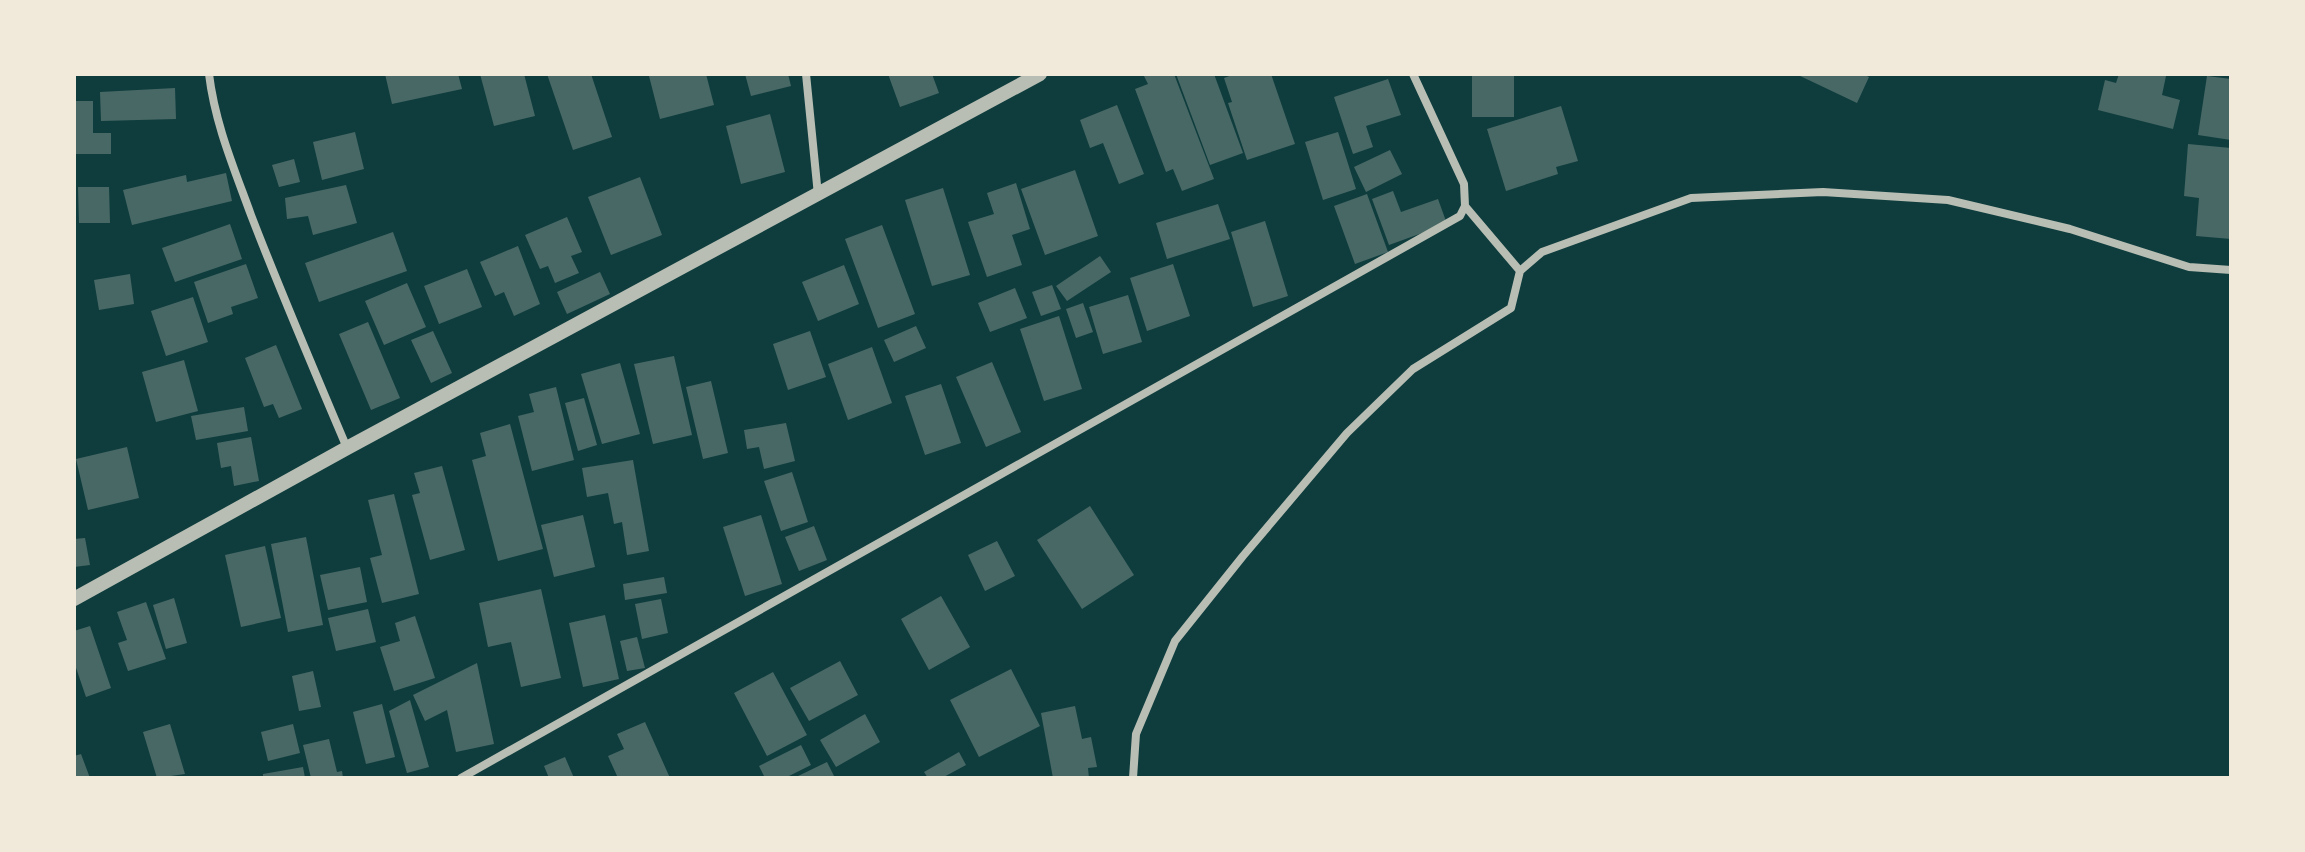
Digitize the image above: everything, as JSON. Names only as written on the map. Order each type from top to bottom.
[{"type":"street","points":[[209,74],[213,108],[224,143],[283,299],[347,448]]},
{"type":"street","points":[[806,74],[818,195]]},
{"type":"street","points":[[74,599],[1040,74]]},
{"type":"street","points":[[461,778],[1460,216],[1465,206],[1464,184],[1413,74]]},
{"type":"street","points":[[1133,778],[1136,734],[1175,641],[1347,433],[1413,369],[1511,308],[1520,271],[1542,252],[1691,198],[1823,192],[1948,200],[2070,229],[2189,267],[2231,270]]},
{"type":"street","points":[[1465,206],[1520,271]]},
{"type":"building","points":[[385,74],[458,74],[462,89],[392,104]]},
{"type":"building","points":[[480,74],[524,74],[535,116],[494,126]]},
{"type":"building","points":[[547,74],[591,74],[612,137],[573,150]]},
{"type":"building","points":[[706,74],[714,105],[660,119],[649,76]]},
{"type":"building","points":[[745,74],[788,74],[791,86],[751,96]]},
{"type":"building","points":[[888,74],[932,74],[939,93],[900,107]]},
{"type":"building","points":[[1143,74],[1174,74],[1214,179],[1182,191],[1173,169],[1166,172],[1135,89],[1148,84]]},
{"type":"building","points":[[1176,74],[1214,74],[1243,153],[1210,165]]},
{"type":"building","points":[[1235,74],[1271,74],[1295,144],[1247,160],[1228,103],[1232,102],[1224,78]]},
{"type":"building","points":[[1472,74],[1514,74],[1514,117],[1472,117]]},
{"type":"building","points":[[1796,74],[1863,74],[1869,77],[1857,103]]},
{"type":"building","points":[[2119,74],[2166,76],[2162,95],[2180,100],[2173,129],[2098,110],[2105,80],[2116,83]]},
{"type":"building","points":[[2207,76],[2231,79],[2231,140],[2198,135]]},
{"type":"building","points":[[1388,79],[1401,115],[1366,126],[1373,147],[1353,154],[1334,97]]},
{"type":"building","points":[[175,88],[176,119],[101,121],[100,92]]},
{"type":"building","points":[[74,101],[93,101],[93,133],[111,133],[111,154],[74,154]]},
{"type":"building","points":[[1117,105],[1144,174],[1119,184],[1103,143],[1090,148],[1080,120]]},
{"type":"building","points":[[1561,106],[1578,161],[1556,167],[1558,174],[1506,191],[1487,129]]},
{"type":"building","points":[[770,114],[785,172],[741,184],[726,126]]},
{"type":"building","points":[[355,132],[364,169],[322,180],[313,142]]},
{"type":"building","points":[[1338,132],[1356,189],[1323,200],[1305,142]]},
{"type":"building","points":[[2188,144],[2231,148],[2231,239],[2196,236],[2199,198],[2184,196]]},
{"type":"building","points":[[1390,150],[1402,174],[1366,192],[1354,167]]},
{"type":"building","points":[[294,159],[300,182],[279,187],[272,165]]},
{"type":"building","points":[[1075,170],[1098,236],[1045,255],[1021,189]]},
{"type":"building","points":[[226,173],[232,201],[132,225],[123,190],[186,175],[187,182]]},
{"type":"building","points":[[640,177],[662,235],[611,255],[588,197]]},
{"type":"building","points":[[1016,183],[1030,229],[1012,235],[1022,265],[987,277],[968,222],[994,214],[987,193]]},
{"type":"building","points":[[346,185],[357,223],[313,235],[308,216],[287,219],[285,198]]},
{"type":"building","points":[[78,187],[109,187],[110,223],[79,223]]},
{"type":"building","points":[[943,188],[970,275],[932,286],[905,200]]},
{"type":"building","points":[[1393,191],[1401,212],[1438,199],[1447,224],[1389,245],[1372,199]]},
{"type":"building","points":[[1367,194],[1388,252],[1355,264],[1334,206]]},
{"type":"building","points":[[1218,204],[1230,239],[1167,259],[1156,223]]},
{"type":"building","points":[[567,217],[582,252],[571,256],[579,273],[555,283],[548,266],[540,269],[525,235]]},
{"type":"building","points":[[1265,221],[1288,296],[1253,307],[1231,232]]},
{"type":"building","points":[[230,224],[242,259],[175,282],[162,248]]},
{"type":"building","points":[[882,225],[915,314],[878,328],[845,239]]},
{"type":"building","points":[[393,232],[407,271],[319,302],[305,263]]},
{"type":"building","points":[[518,246],[540,304],[514,316],[504,292],[495,296],[480,262]]},
{"type":"building","points":[[1100,256],[1111,272],[1067,301],[1056,286]]},
{"type":"building","points":[[246,264],[258,298],[231,307],[233,314],[208,323],[194,282]]},
{"type":"building","points":[[1173,264],[1190,316],[1147,331],[1130,278]]},
{"type":"building","points":[[844,265],[859,304],[818,321],[802,282]]},
{"type":"building","points":[[467,269],[482,307],[439,324],[424,286]]},
{"type":"building","points":[[600,272],[610,294],[567,314],[557,292]]},
{"type":"building","points":[[130,274],[134,304],[99,310],[94,280]]},
{"type":"building","points":[[407,283],[426,327],[384,345],[365,301]]},
{"type":"building","points":[[1052,285],[1061,309],[1041,316],[1032,292]]},
{"type":"building","points":[[1015,288],[1027,318],[990,332],[978,303]]},
{"type":"building","points":[[1128,295],[1142,342],[1103,354],[1089,307]]},
{"type":"building","points":[[193,297],[208,342],[166,356],[151,311]]},
{"type":"building","points":[[1083,303],[1093,332],[1076,338],[1066,309]]},
{"type":"building","points":[[1059,316],[1082,389],[1044,401],[1020,329]]},
{"type":"building","points":[[368,322],[400,398],[371,410],[339,334]]},
{"type":"building","points":[[916,326],[926,348],[894,362],[884,340]]},
{"type":"building","points":[[433,331],[452,373],[431,383],[411,340]]},
{"type":"building","points":[[810,331],[826,377],[788,390],[773,344]]},
{"type":"building","points":[[276,345],[302,409],[279,418],[273,404],[264,407],[245,358]]},
{"type":"building","points":[[872,347],[892,403],[848,420],[828,364]]},
{"type":"building","points":[[674,356],[692,435],[653,444],[634,364]]},
{"type":"building","points":[[184,360],[198,411],[156,422],[142,372]]},
{"type":"building","points":[[992,362],[1021,432],[986,447],[956,377]]},
{"type":"building","points":[[620,363],[640,434],[602,444],[581,374]]},
{"type":"building","points":[[711,381],[728,453],[703,459],[686,387]]},
{"type":"building","points":[[941,384],[961,443],[925,455],[905,396]]},
{"type":"building","points":[[556,387],[574,460],[532,471],[518,416],[534,412],[529,394]]},
{"type":"building","points":[[584,398],[597,445],[578,451],[565,403]]},
{"type":"building","points":[[244,407],[248,431],[196,440],[191,416]]},
{"type":"building","points":[[786,423],[795,461],[764,469],[759,447],[747,449],[744,430]]},
{"type":"building","points":[[510,424],[543,549],[498,561],[472,460],[486,456],[480,433]]},
{"type":"building","points":[[251,437],[259,481],[234,486],[231,466],[221,468],[217,443]]},
{"type":"building","points":[[127,447],[139,498],[88,510],[76,459]]},
{"type":"building","points":[[633,460],[649,551],[627,555],[622,522],[614,524],[608,493],[587,497],[582,468]]},
{"type":"building","points":[[442,466],[465,550],[430,560],[412,495],[420,493],[414,473]]},
{"type":"building","points":[[792,472],[808,522],[781,531],[764,481]]},
{"type":"building","points":[[394,494],[419,594],[382,603],[370,558],[382,555],[368,500]]},
{"type":"building","points":[[1090,506],[1134,575],[1082,609],[1037,540]]},
{"type":"building","points":[[583,515],[595,567],[554,577],[541,525]]},
{"type":"building","points":[[761,515],[782,584],[745,596],[723,527]]},
{"type":"building","points":[[814,526],[827,560],[799,571],[785,537]]},
{"type":"building","points":[[306,537],[323,625],[288,632],[271,544]]},
{"type":"building","points":[[85,538],[90,565],[74,567],[74,539]]},
{"type":"building","points":[[997,541],[1015,576],[985,591],[968,555]]},
{"type":"building","points":[[265,546],[281,618],[241,627],[225,555]]},
{"type":"building","points":[[360,567],[367,602],[328,610],[320,575]]},
{"type":"building","points":[[664,577],[667,593],[625,600],[623,584]]},
{"type":"building","points":[[541,589],[561,678],[521,687],[511,642],[488,647],[479,603]]},
{"type":"building","points":[[941,596],[970,647],[929,670],[901,619]]},
{"type":"building","points":[[174,598],[187,643],[166,649],[153,605]]},
{"type":"building","points":[[661,599],[668,633],[642,639],[635,604]]},
{"type":"building","points":[[146,602],[166,659],[128,671],[118,643],[127,640],[117,612]]},
{"type":"building","points":[[368,609],[376,642],[336,651],[328,618]]},
{"type":"building","points":[[605,615],[619,679],[583,687],[569,623]]},
{"type":"building","points":[[415,616],[435,678],[394,691],[380,647],[400,641],[395,623]]},
{"type":"building","points":[[90,626],[111,688],[86,697],[74,662],[74,631]]},
{"type":"building","points":[[637,637],[645,668],[627,671],[620,641]]},
{"type":"building","points":[[840,661],[858,695],[809,721],[790,688]]},
{"type":"building","points":[[477,663],[494,744],[456,752],[447,710],[425,721],[413,695]]},
{"type":"building","points":[[1011,669],[1040,726],[979,757],[950,700]]},
{"type":"building","points":[[313,671],[321,707],[299,711],[292,676]]},
{"type":"building","points":[[773,672],[807,735],[767,756],[734,693]]},
{"type":"building","points":[[410,700],[429,767],[407,773],[389,711]]},
{"type":"building","points":[[382,704],[395,757],[366,764],[353,712]]},
{"type":"building","points":[[1075,706],[1082,739],[1091,737],[1097,767],[1088,768],[1089,778],[1053,778],[1041,713]]},
{"type":"building","points":[[865,714],[880,742],[836,767],[820,740]]},
{"type":"building","points":[[645,722],[670,778],[618,778],[608,756],[624,749],[617,734]]},
{"type":"building","points":[[170,724],[185,774],[157,778],[143,732]]},
{"type":"building","points":[[293,724],[300,753],[268,761],[261,732]]},
{"type":"building","points":[[329,739],[337,772],[342,771],[343,778],[311,778],[303,745]]},
{"type":"building","points":[[801,745],[811,765],[785,778],[765,778],[759,766]]},
{"type":"building","points":[[959,752],[966,765],[942,778],[928,778],[924,772]]},
{"type":"building","points":[[81,754],[90,778],[74,778],[74,756]]},
{"type":"building","points":[[565,757],[574,778],[549,778],[544,766]]},
{"type":"building","points":[[827,762],[835,778],[794,778]]},
{"type":"building","points":[[303,767],[305,778],[263,778],[263,774]]}]
